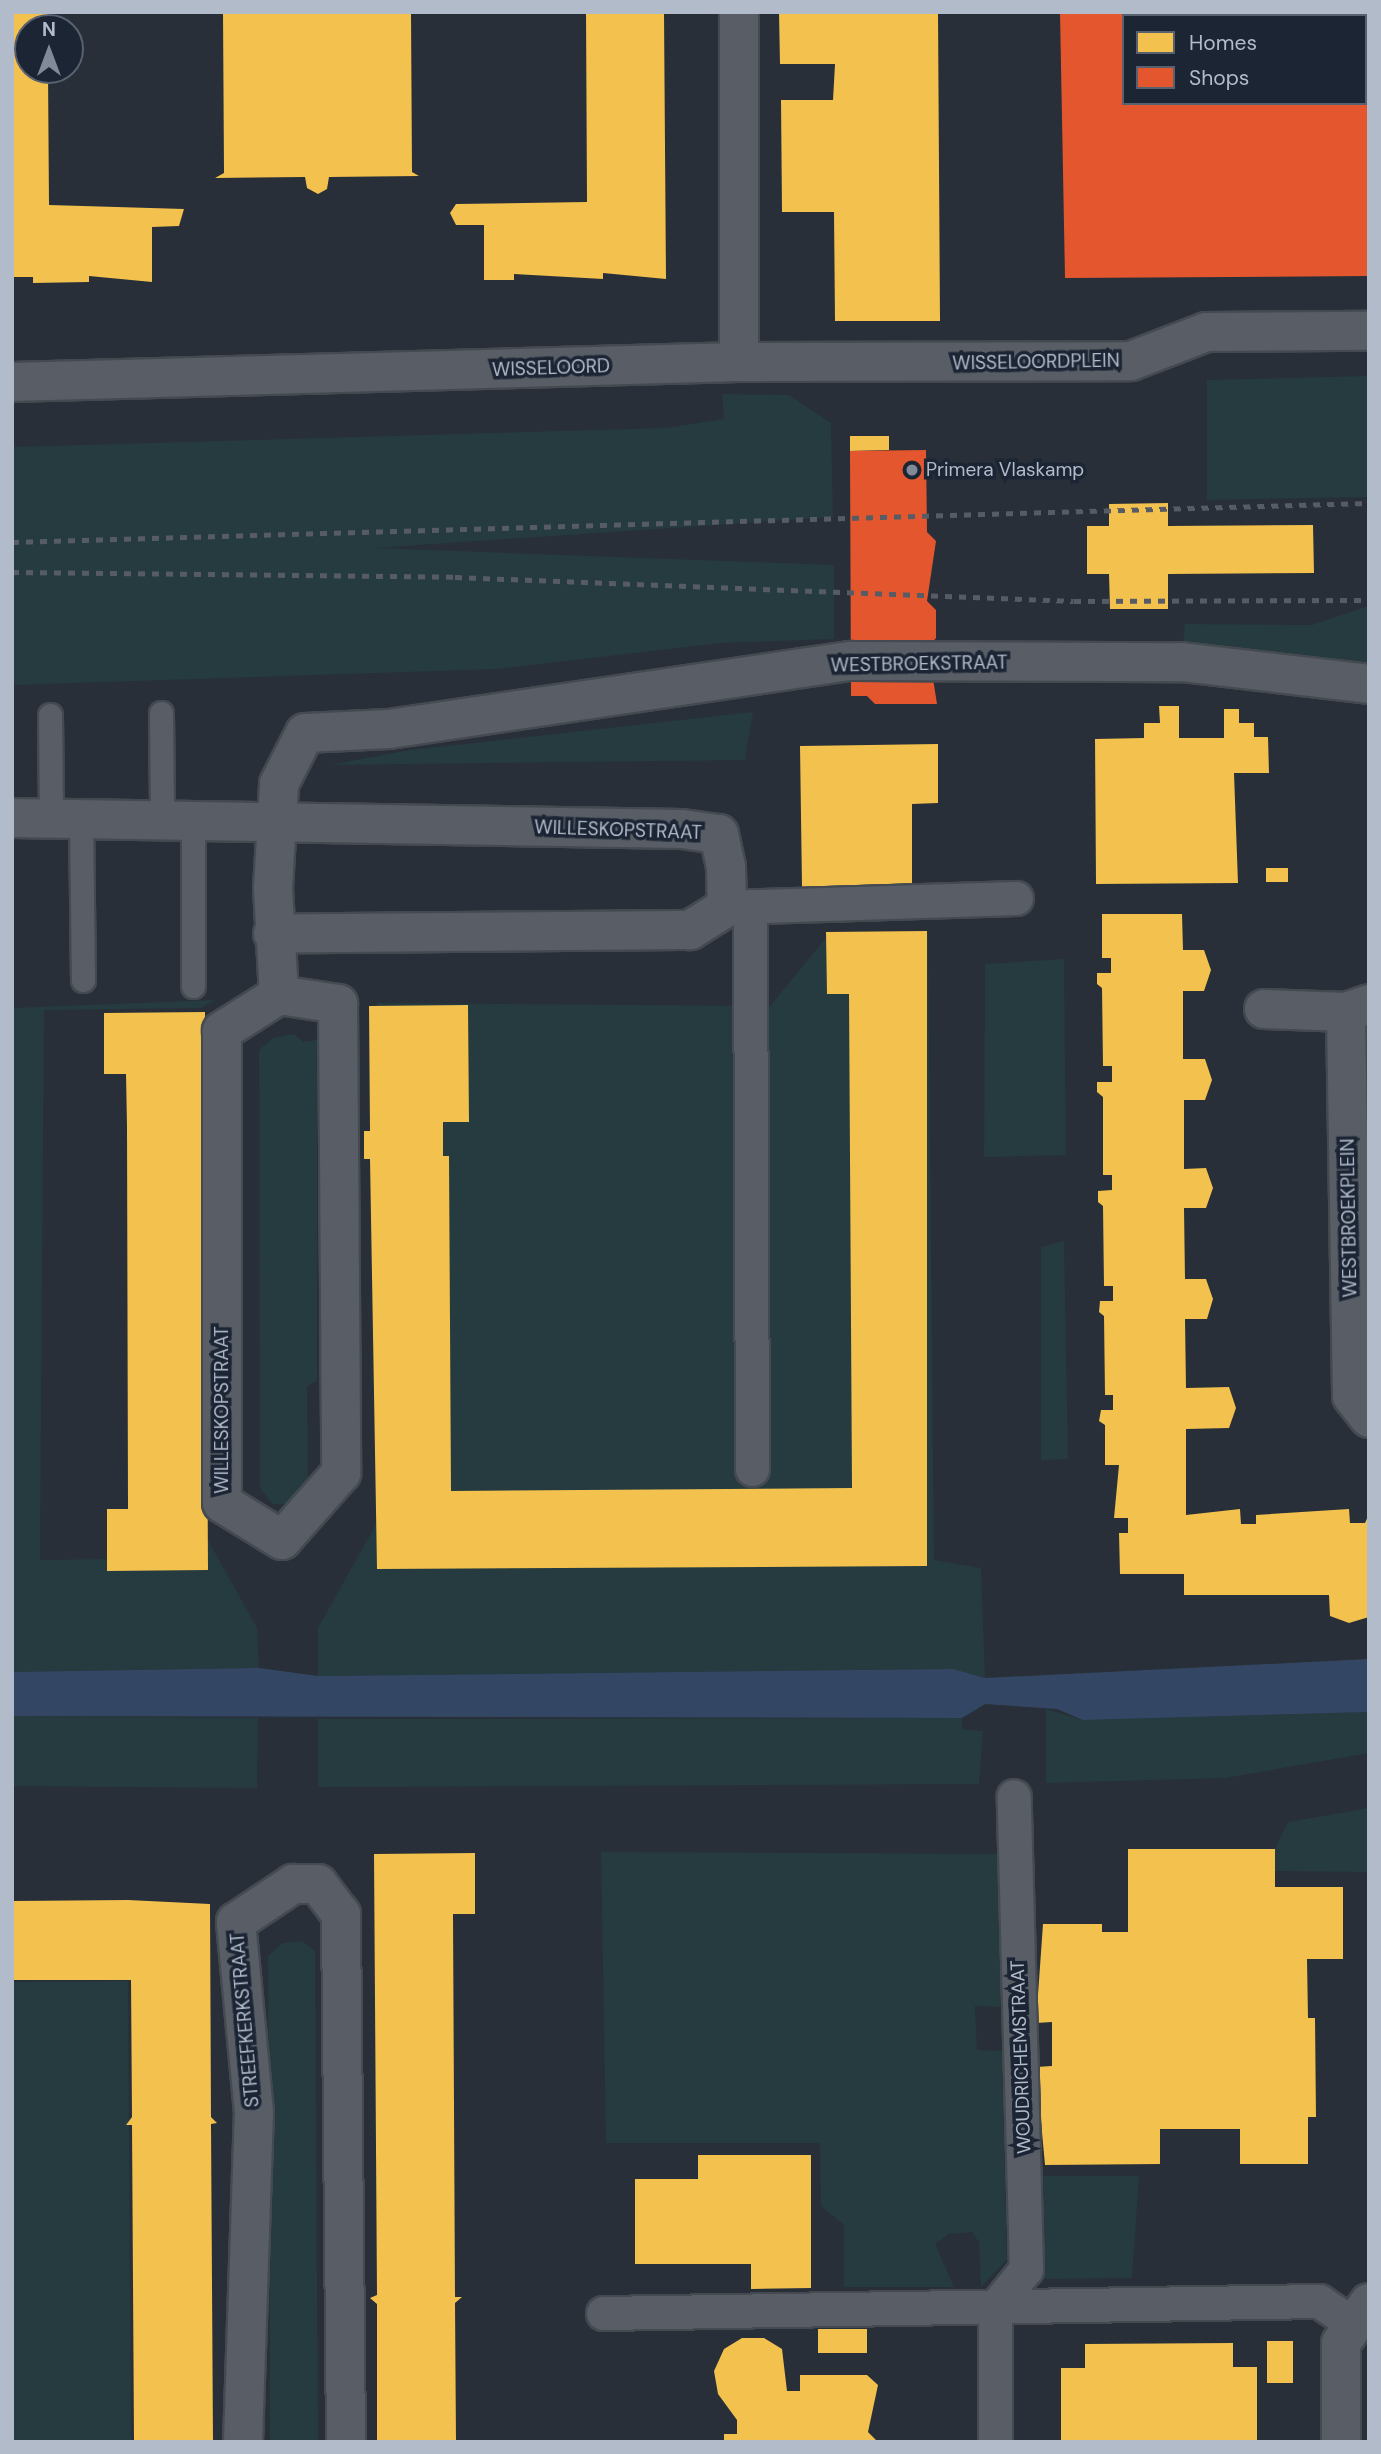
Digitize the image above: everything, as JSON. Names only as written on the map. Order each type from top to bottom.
[{"type":"street","points":[[739,12],[739,362]]},
{"type":"street","name":"WISSELOORDPLEIN","points":[[739,362],[1131,361],[1206,332],[1369,331]]},
{"type":"street","name":"WISSELOORD","points":[[12,382],[739,362]]},
{"type":"street","name":"WESTBROEKSTRAAT","points":[[277,822],[279,784],[305,733],[389,729],[851,661],[1182,662],[1369,684]]},
{"type":"street","name":"WILLESKOPSTRAAT","points":[[12,818],[177,817],[719,834],[739,906]]},
{"type":"street","points":[[277,822],[272,934],[279,995]]},
{"type":"street","points":[[272,934],[690,930],[739,906],[1016,898]]},
{"type":"street","points":[[739,906],[752,1469]]},
{"type":"street","name":"WILLESKOPSTRAAT","points":[[279,995],[338,1004],[341,1473],[282,1540],[222,1503],[222,1031],[279,995]]},
{"type":"street","name":"WESTBROEKPLEIN","points":[[1264,1009],[1357,1008],[1352,1396],[1369,1418]]},
{"type":"street","name":"WOUDRICHEMSTRAAT","points":[[995,2307],[1026,2269],[1014,1796]]},
{"type":"street","name":"STREEFKERKSTRAAT","points":[[243,2442],[254,2113],[236,1922],[293,1884],[318,1884],[341,1914],[346,2442]]},
{"type":"street","points":[[603,2313],[1319,2301],[1359,2313],[1341,2343],[1342,2442]]},
{"type":"street","points":[[995,2307],[995,2442]]},
{"type":"street","points":[[1342,2442],[1369,2414]]},
{"type":"lane","points":[[162,713],[177,817],[193,986]]},
{"type":"lane","points":[[50,715],[66,817],[83,980]]},
{"type":"green space","points":[[1369,376],[1369,497],[1207,500],[1207,380]]},
{"type":"green space","points":[[722,394],[789,395],[831,423],[833,517],[375,548],[834,565],[834,639],[720,643],[497,669],[12,685],[12,447],[666,428],[724,419]]},
{"type":"green space","points":[[1369,606],[1369,665],[1183,642],[1185,624],[1312,625]]},
{"type":"green space","points":[[753,712],[745,760],[330,765],[410,750]]},
{"type":"green space","points":[[830,933],[928,933],[934,1560],[981,1568],[985,1678],[953,1669],[318,1676],[318,1628],[378,1521],[377,1003],[770,1006]]},
{"type":"green space","points":[[1064,959],[1066,1155],[984,1157],[985,964]]},
{"type":"green space","points":[[215,1000],[201,1008],[44,1010],[40,1560],[204,1558],[204,1533],[257,1628],[259,1668],[12,1672],[12,1008]]},
{"type":"green space","points":[[294,1034],[303,1042],[317,1040],[317,1381],[307,1386],[308,1492],[291,1504],[272,1504],[260,1488],[259,1050],[273,1038]]},
{"type":"green space","points":[[1064,1241],[1068,1459],[1041,1460],[1041,1247]]},
{"type":"green space","points":[[1046,1709],[1083,1720],[1369,1712],[1369,1753],[1226,1778],[1046,1783]]},
{"type":"green space","points":[[12,1716],[258,1718],[257,1788],[12,1786]]},
{"type":"green space","points":[[962,1718],[962,1729],[983,1731],[979,1784],[318,1787],[318,1719]]},
{"type":"green space","points":[[1369,1808],[1369,1872],[1275,1871],[1275,1849],[1288,1822]]},
{"type":"green space","points":[[601,1852],[1002,1854],[1003,2007],[975,2006],[977,2050],[1002,2051],[1007,2260],[981,2287],[979,2242],[972,2232],[949,2234],[935,2244],[954,2287],[844,2287],[844,2225],[821,2206],[820,2143],[606,2143]]},
{"type":"green space","points":[[302,1941],[315,1951],[318,2442],[270,2442],[268,1956],[283,1943]]},
{"type":"green space","points":[[128,1981],[131,2442],[12,2442],[12,1982]]},
{"type":"green space","points":[[1037,2176],[1139,2176],[1132,2278],[1036,2279]]},
{"type":"water","points":[[1369,1659],[1369,1712],[1083,1720],[1057,1709],[985,1704],[962,1718],[12,1716],[12,1672],[259,1668],[318,1676],[953,1669],[985,1678]]},
{"type":"building: Homes","points":[[12,12],[48,12],[14,14],[14,84],[48,84],[49,205],[184,209],[179,226],[152,227],[152,282],[89,276],[89,282],[33,283],[33,277],[12,277]]},
{"type":"building: Homes","points":[[223,12],[411,12],[412,172],[419,176],[329,177],[327,189],[318,194],[307,188],[305,177],[215,178],[224,173]]},
{"type":"building: Homes","points":[[586,12],[664,12],[666,279],[603,273],[603,279],[514,274],[514,280],[484,280],[484,225],[456,225],[450,213],[456,204],[587,202]]},
{"type":"building: Homes","points":[[779,12],[938,12],[940,321],[835,321],[834,212],[782,212],[781,100],[833,100],[835,64],[780,64]]},
{"type":"building: Homes","points":[[850,436],[889,436],[889,450],[850,451]]},
{"type":"building: Homes","points":[[1168,503],[1168,526],[1313,525],[1314,573],[1168,574],[1168,609],[1110,609],[1109,574],[1087,574],[1087,526],[1109,526],[1109,504]]},
{"type":"building: Homes","points":[[1159,706],[1179,706],[1179,738],[1224,738],[1224,709],[1239,709],[1239,723],[1254,723],[1254,737],[1268,737],[1269,773],[1234,773],[1238,883],[1096,884],[1095,739],[1144,738],[1144,723],[1160,723]]},
{"type":"building: Homes","points":[[938,744],[938,803],[912,804],[912,886],[802,887],[800,746]]},
{"type":"building: Homes","points":[[1266,868],[1288,868],[1288,882],[1266,882]]},
{"type":"building: Homes","points":[[1102,914],[1182,914],[1183,950],[1204,950],[1211,970],[1204,991],[1183,991],[1183,1059],[1205,1059],[1212,1080],[1205,1100],[1184,1100],[1184,1169],[1206,1168],[1213,1188],[1206,1208],[1184,1208],[1185,1279],[1206,1279],[1213,1299],[1207,1319],[1185,1319],[1186,1388],[1229,1387],[1236,1408],[1229,1428],[1186,1429],[1186,1515],[1240,1509],[1241,1524],[1256,1524],[1256,1515],[1349,1509],[1350,1523],[1365,1523],[1369,1514],[1369,1617],[1349,1623],[1330,1616],[1329,1595],[1184,1595],[1184,1574],[1120,1574],[1119,1533],[1128,1533],[1128,1518],[1114,1518],[1119,1465],[1105,1465],[1105,1425],[1099,1421],[1101,1410],[1113,1410],[1113,1395],[1105,1395],[1104,1316],[1099,1312],[1100,1301],[1113,1301],[1113,1286],[1104,1286],[1103,1206],[1098,1202],[1098,1191],[1112,1190],[1112,1175],[1103,1175],[1103,1097],[1097,1092],[1097,1082],[1112,1082],[1112,1066],[1103,1066],[1102,988],[1097,984],[1097,973],[1111,973],[1111,958],[1102,958]]},
{"type":"building: Homes","points":[[927,931],[927,1566],[377,1569],[370,1159],[364,1159],[364,1131],[370,1131],[369,1006],[468,1005],[469,1122],[443,1122],[443,1156],[449,1156],[451,1491],[852,1488],[849,994],[827,994],[826,932]]},
{"type":"building: Homes","points":[[205,1012],[208,1570],[107,1571],[107,1509],[128,1509],[127,1127],[126,1074],[104,1074],[104,1013]]},
{"type":"building: Homes","points":[[1128,1849],[1275,1849],[1275,1887],[1343,1887],[1343,1959],[1307,1959],[1308,2018],[1315,2018],[1316,2117],[1308,2117],[1308,2164],[1240,2164],[1240,2129],[1160,2129],[1160,2164],[1045,2165],[1036,2067],[1052,2066],[1052,2022],[1036,2023],[1043,1924],[1102,1924],[1102,1932],[1128,1932]]},
{"type":"building: Homes","points":[[475,1853],[475,1914],[453,1914],[455,2297],[462,2297],[455,2303],[456,2442],[377,2442],[377,2304],[370,2298],[377,2295],[374,1854]]},
{"type":"building: Homes","points":[[128,1900],[210,1904],[211,2117],[217,2123],[211,2124],[213,2442],[134,2442],[132,2125],[126,2125],[132,2117],[131,1980],[12,1980],[12,1901]]},
{"type":"building: Homes","points":[[698,2155],[811,2155],[811,2288],[751,2289],[751,2264],[635,2264],[635,2179],[698,2179]]},
{"type":"building: Homes","points":[[818,2329],[867,2329],[867,2353],[818,2353]]},
{"type":"building: Homes","points":[[742,2338],[764,2338],[782,2349],[787,2391],[800,2391],[800,2375],[867,2375],[878,2385],[868,2432],[878,2442],[724,2442],[724,2434],[737,2434],[737,2420],[718,2394],[714,2371],[724,2349]]},
{"type":"building: Homes","points":[[1267,2341],[1293,2341],[1293,2383],[1267,2383]]},
{"type":"building: Homes","points":[[1233,2343],[1233,2367],[1257,2367],[1257,2442],[1061,2442],[1061,2368],[1085,2368],[1085,2344]]},
{"type":"building: Shops","points":[[1060,12],[1177,12],[1122,14],[1122,105],[1367,105],[1369,23],[1369,276],[1065,278]]},
{"type":"building: Shops","points":[[926,450],[927,532],[936,541],[927,601],[936,610],[936,638],[928,647],[937,704],[875,704],[867,696],[851,696],[850,451]]},
{"type":"railway","points":[[12,542],[1369,503]]},
{"type":"railway","points":[[12,572],[455,577],[1074,601],[1369,600]]},
{"type":"place","name":"Primera Vlaskamp","points":[[912,470]]}]
